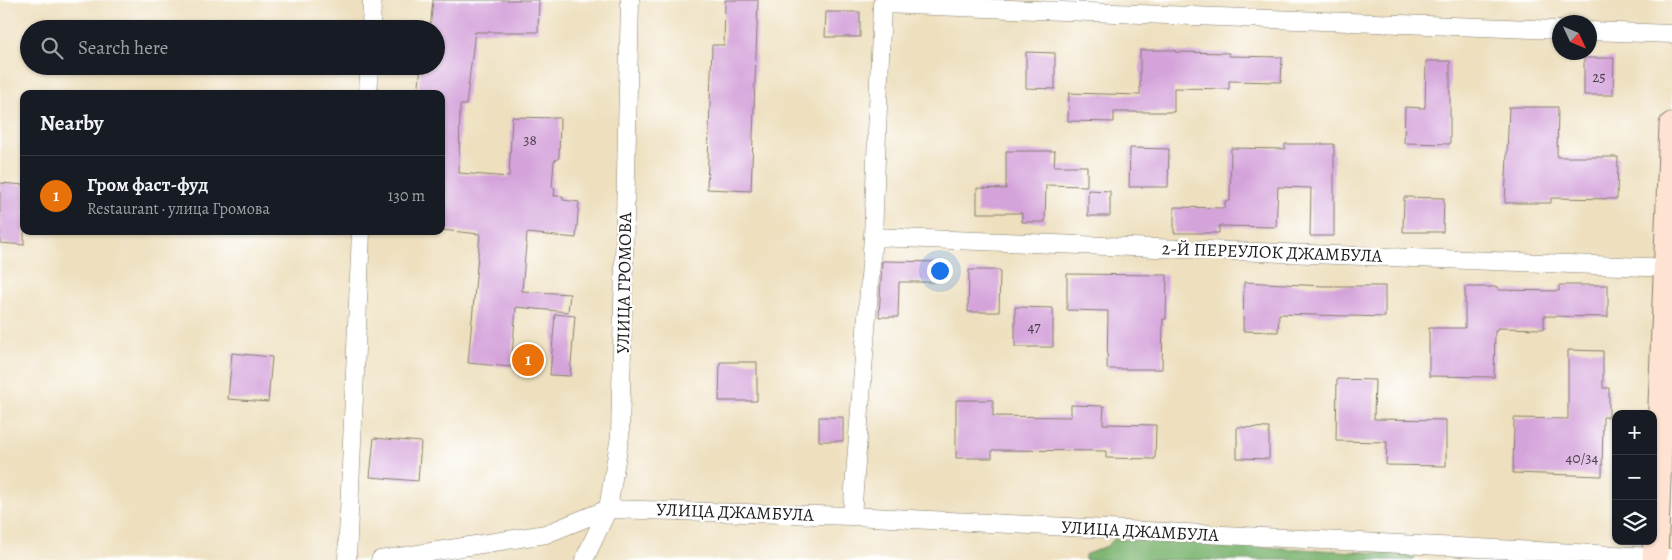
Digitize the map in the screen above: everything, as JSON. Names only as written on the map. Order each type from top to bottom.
[{"type":"street","points":[[371,20],[372,0]]},
{"type":"street","name":"УЛИЦА ГРОМОВА","points":[[584,560],[608,509],[620,436],[630,0]]},
{"type":"street","points":[[852,516],[873,237],[882,4],[1552,30]]},
{"type":"street","points":[[1597,31],[1672,34]]},
{"type":"street","points":[[368,90],[369,75]]},
{"type":"street","points":[[1661,559],[1670,268],[1672,125]]},
{"type":"street","points":[[347,560],[361,235]]},
{"type":"street","name":"2-Й ПЕРЕУЛОК ДЖАМБУЛА","points":[[873,237],[1670,268]]},
{"type":"street","points":[[380,560],[546,534],[608,509]]},
{"type":"street","name":"УЛИЦА ДЖАМБУЛА","points":[[608,509],[852,516],[1661,559]]},
{"type":"green space","points":[[1114,539],[1414,555],[1414,560],[1085,560],[1085,555],[1107,546]]},
{"type":"building","points":[[433,0],[539,0],[538,32],[475,32],[466,105],[460,105],[459,173],[509,177],[512,117],[560,118],[559,158],[554,161],[552,187],[555,188],[554,196],[563,196],[563,200],[579,202],[576,238],[527,233],[522,291],[570,294],[568,312],[516,307],[511,367],[468,363],[480,234],[445,230],[445,90],[418,90],[420,75],[445,75],[445,20],[431,20]]},
{"type":"building","points":[[725,0],[758,0],[751,191],[707,189],[712,45],[724,45]]},
{"type":"building","points":[[826,12],[860,12],[860,37],[825,37]]},
{"type":"building","points":[[1140,50],[1175,50],[1175,52],[1229,53],[1229,56],[1282,57],[1281,82],[1229,81],[1229,89],[1174,88],[1174,112],[1114,112],[1114,122],[1068,121],[1069,93],[1140,95]]},
{"type":"building","points":[[1026,52],[1055,53],[1055,89],[1026,88]]},
{"type":"building","points":[[1614,58],[1613,95],[1584,95],[1584,60]]},
{"type":"building","points":[[1426,61],[1450,61],[1450,144],[1404,143],[1405,107],[1425,108]]},
{"type":"building","points":[[1509,107],[1558,107],[1557,157],[1618,157],[1617,199],[1551,198],[1551,203],[1505,203]]},
{"type":"building","points":[[1285,144],[1334,144],[1334,236],[1310,236],[1311,188],[1278,187],[1276,227],[1219,226],[1219,233],[1174,233],[1174,207],[1225,208],[1225,201],[1230,201],[1231,148],[1285,149]]},
{"type":"building","points":[[1130,148],[1169,149],[1168,187],[1129,187]]},
{"type":"building","points":[[1006,151],[1055,151],[1054,166],[1087,166],[1087,186],[1046,185],[1045,222],[1022,222],[1022,213],[977,213],[977,188],[1006,189]]},
{"type":"building","points":[[0,183],[20,185],[20,235],[24,235],[24,245],[0,243]]},
{"type":"building","points":[[1088,190],[1110,191],[1110,216],[1088,216]]},
{"type":"building","points":[[1404,197],[1444,198],[1443,232],[1403,232]]},
{"type":"building","points":[[882,261],[942,262],[942,282],[899,282],[898,317],[879,317]]},
{"type":"building","points":[[969,270],[1000,270],[999,312],[968,312]]},
{"type":"building","points":[[1067,274],[1167,275],[1166,319],[1163,319],[1162,369],[1107,369],[1108,311],[1067,310]]},
{"type":"building","points":[[1244,282],[1324,286],[1385,286],[1385,317],[1279,314],[1278,332],[1243,331]]},
{"type":"building","points":[[1559,285],[1608,285],[1608,317],[1544,316],[1544,329],[1497,328],[1497,331],[1495,331],[1494,377],[1429,376],[1429,328],[1465,328],[1465,287],[1498,287],[1498,290],[1559,291]]},
{"type":"building","points":[[1015,307],[1053,308],[1053,347],[1015,347]]},
{"type":"building","points":[[555,314],[575,316],[570,376],[550,375]]},
{"type":"building","points":[[1568,350],[1603,351],[1603,388],[1609,388],[1609,417],[1603,417],[1602,476],[1513,473],[1514,418],[1568,419]]},
{"type":"building","points":[[232,353],[272,357],[268,402],[228,399]]},
{"type":"building","points":[[720,362],[757,362],[757,401],[719,401]]},
{"type":"building","points":[[1337,379],[1375,380],[1374,419],[1446,420],[1446,466],[1386,465],[1387,442],[1336,441]]},
{"type":"building","points":[[956,400],[993,400],[993,416],[1071,417],[1071,405],[1104,406],[1103,424],[1156,425],[1155,459],[1106,458],[1106,451],[992,450],[992,458],[956,458]]},
{"type":"building","points":[[819,417],[843,417],[843,441],[819,441]]},
{"type":"building","points":[[1237,427],[1269,428],[1269,459],[1237,458]]},
{"type":"building","points":[[374,438],[421,442],[418,481],[370,477]]},
{"type":"place","name":"Гром фаст-фуд","points":[[528,360]]}]
